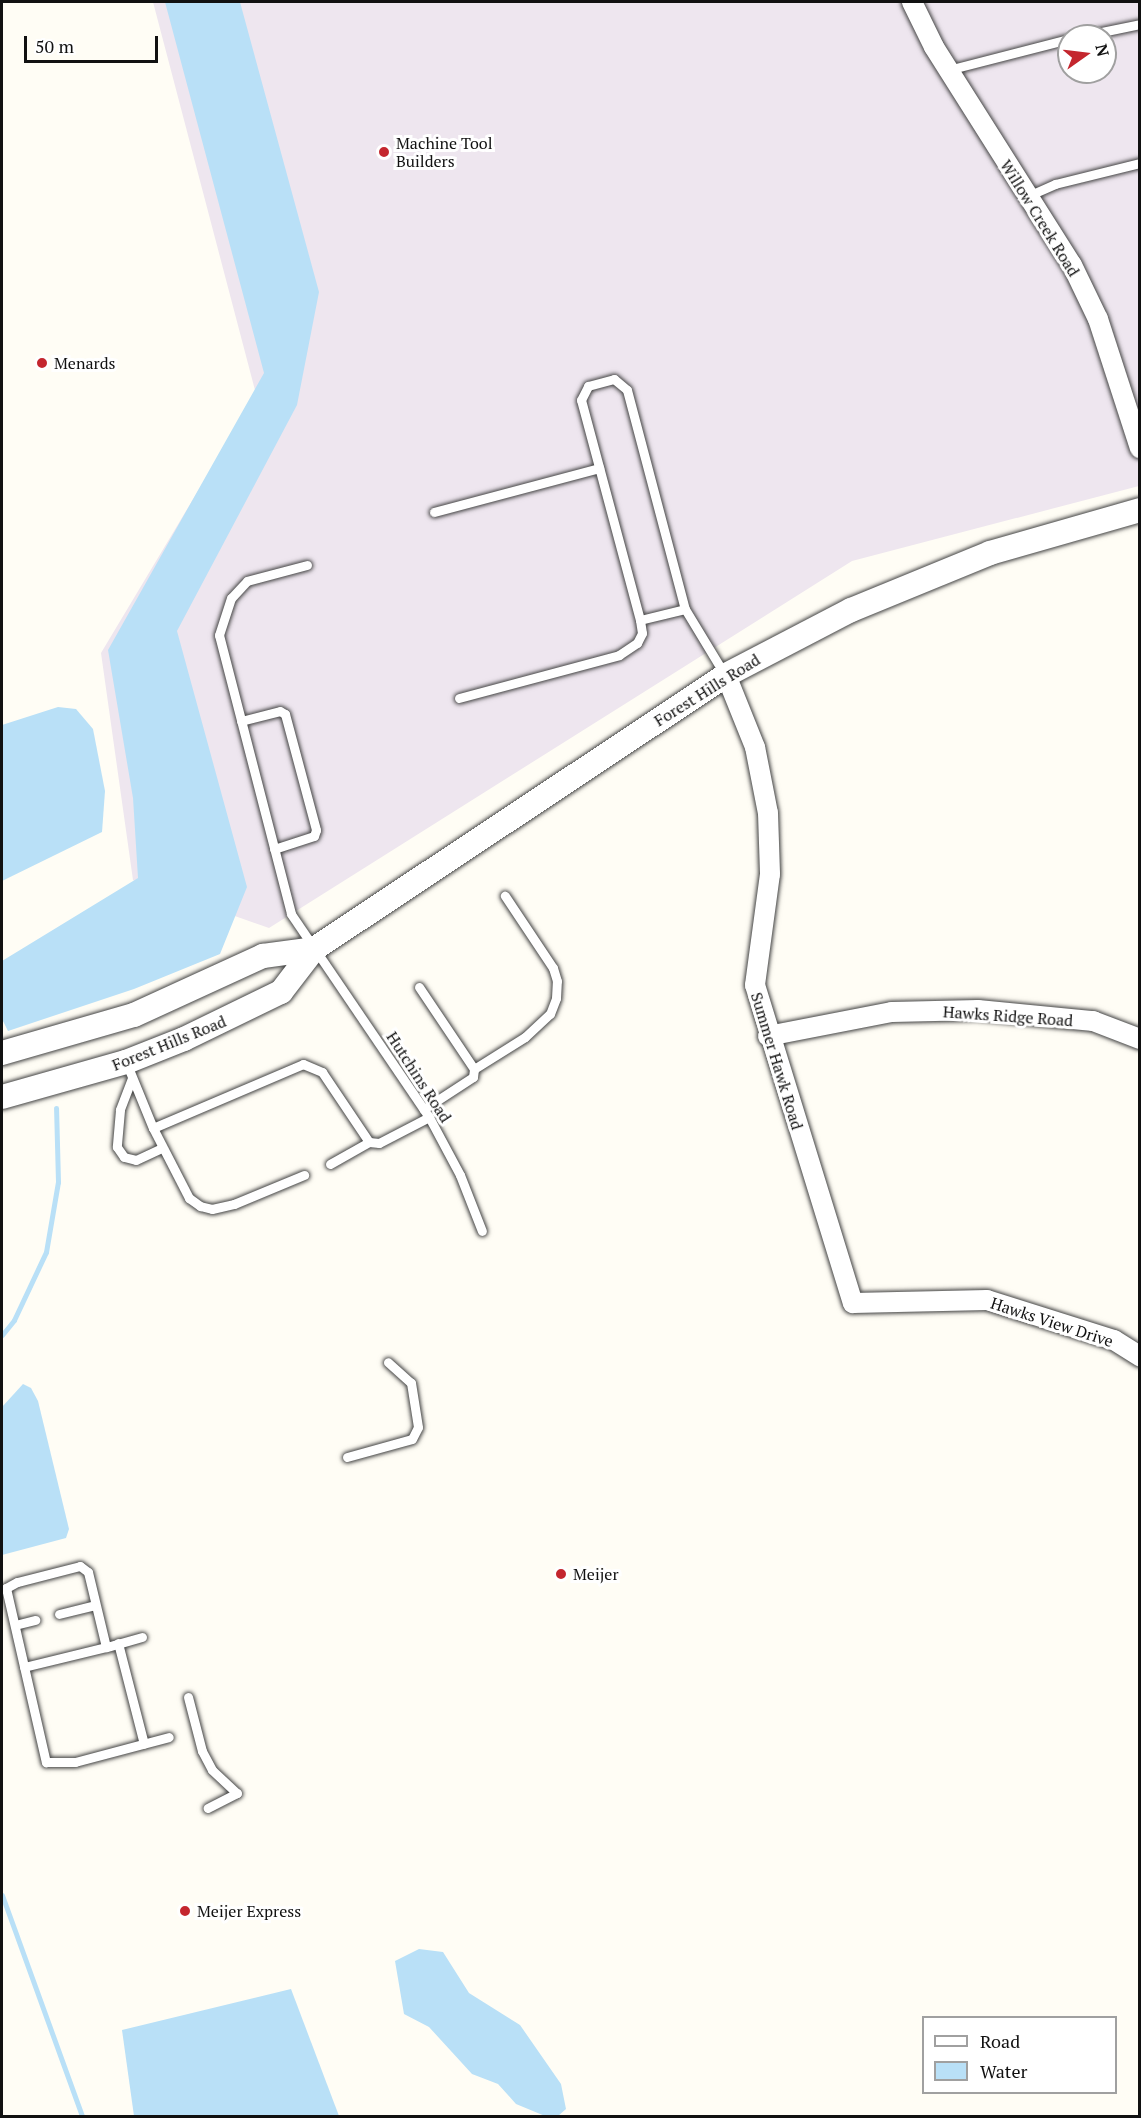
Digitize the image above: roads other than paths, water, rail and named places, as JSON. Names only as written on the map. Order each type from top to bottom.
[{"type":"street","name":"Willow Creek Road","points":[[912,2],[948,70],[1072,265],[1098,319],[1140,448]]},
{"type":"street","name":"Forest Hills Road","points":[[2,1097],[129,1070],[281,992],[314,950],[726,675],[918,579],[990,553],[1140,510]]},
{"type":"street","name":"Summer Hawk Road","points":[[726,675],[755,747],[768,813],[770,874],[755,985],[768,1036],[853,1303]]},
{"type":"street","name":"Forest Hills Road","points":[[2,1053],[134,1015],[263,956],[314,950]]},
{"type":"street","name":"Hawks Ridge Road","points":[[768,1036],[892,1012],[978,1010],[1093,1022],[1140,1039]]},
{"type":"street","name":"Hawks View Drive","points":[[853,1303],[987,1300],[1114,1340],[1140,1356]]},
{"type":"lane","points":[[1117,29],[1140,24]]},
{"type":"lane","points":[[948,70],[1057,42]]},
{"type":"lane","points":[[1028,196],[1055,184],[1140,163]]},
{"type":"lane","points":[[459,698],[619,655],[638,643],[642,633],[640,620],[581,400],[588,386],[614,379],[627,390],[686,609],[726,675]]},
{"type":"lane","points":[[434,512],[599,468]]},
{"type":"lane","name":"Hutchins Road","points":[[307,565],[247,581],[231,598],[219,635],[291,914],[426,1113],[460,1174],[482,1231]]},
{"type":"lane","points":[[640,620],[686,609]]},
{"type":"lane","points":[[241,721],[280,711],[285,714],[316,831],[314,836],[274,849]]},
{"type":"lane","points":[[474,1069],[525,1037],[550,1014],[556,998],[557,981],[553,968],[505,896]]},
{"type":"lane","points":[[330,1164],[369,1142],[379,1143],[426,1113],[473,1077],[474,1069],[419,987]]},
{"type":"lane","points":[[153,1128],[292,1068],[312,1065],[322,1072],[369,1142]]},
{"type":"lane","points":[[129,1070],[162,1148],[189,1198],[212,1209],[234,1204],[304,1175]]},
{"type":"lane","points":[[129,1070],[120,1110],[117,1148],[124,1157],[136,1160],[162,1148]]},
{"type":"lane","points":[[347,1456],[412,1439],[418,1427],[411,1383],[388,1362]]},
{"type":"lane","points":[[106,1647],[88,1572],[80,1566],[17,1582],[6,1588],[46,1762],[75,1762],[168,1737]]},
{"type":"lane","points":[[59,1614],[95,1605]]},
{"type":"lane","points":[[15,1625],[35,1620]]},
{"type":"lane","points":[[24,1666],[142,1637]]},
{"type":"lane","points":[[118,1643],[144,1744]]},
{"type":"lane","points":[[188,1698],[202,1751],[212,1770],[237,1793],[208,1808]]},
{"type":"water","points":[[165,2],[240,2],[319,292],[297,405],[177,631],[247,887],[220,954],[134,989],[8,1031],[2,1019],[2,961],[138,878],[133,798],[108,650],[264,373]]},
{"type":"water","points":[[58,707],[76,709],[93,729],[105,791],[102,832],[2,881],[2,725]]},
{"type":"water","points":[[23,1384],[31,1388],[38,1401],[69,1529],[66,1538],[2,1555],[2,1407]]},
{"type":"water","points":[[419,1949],[443,1952],[469,1993],[520,2025],[561,2084],[566,2109],[558,2116],[545,2116],[516,2104],[498,2084],[472,2074],[429,2027],[404,2014],[395,1961]]},
{"type":"water","points":[[291,1989],[339,2116],[134,2116],[122,2030]]},
{"type":"waterway","points":[[2,1335],[14,1320],[46,1252],[58,1182],[56,1108]]},
{"type":"waterway","points":[[2,1895],[82,2116]]},
{"type":"place","name":"Machine Tool Builders","points":[[384,152]]},
{"type":"place","name":"Menards","points":[[42,363]]},
{"type":"place","name":"Meijer","points":[[561,1574]]},
{"type":"place","name":"Meijer Express","points":[[185,1911]]}]
